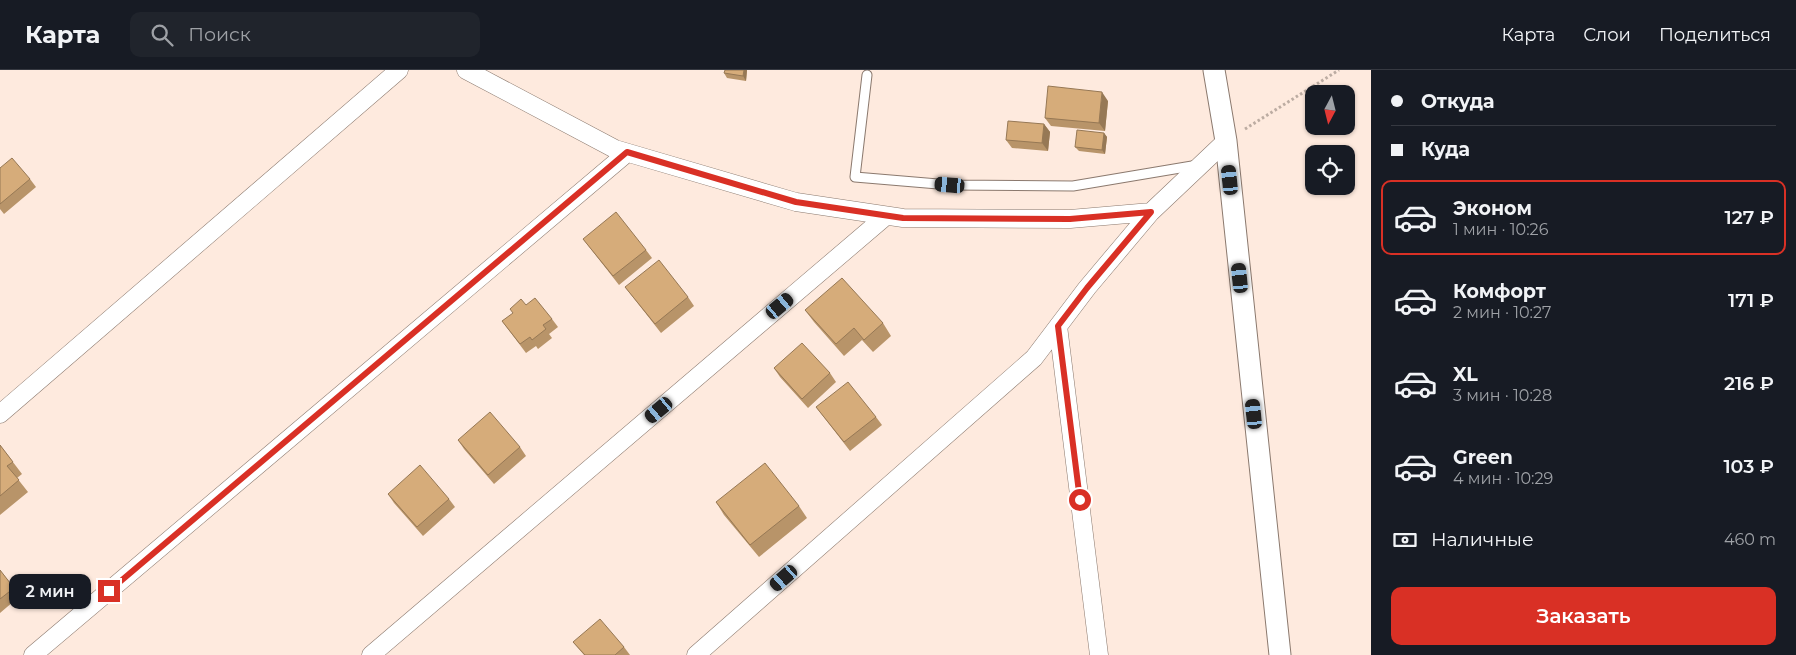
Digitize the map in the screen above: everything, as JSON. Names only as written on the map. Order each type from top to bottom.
[{"type":"street","points":[[0,414],[399,70]]},
{"type":"street","points":[[468,70],[615,149],[796,202],[903,218],[1070,219],[1151,212]]},
{"type":"street","points":[[1214,70],[1226,141],[1280,655]]},
{"type":"street","points":[[696,655],[1034,358],[1087,288],[1151,212],[1226,141]]},
{"type":"street","points":[[33,655],[627,152]]},
{"type":"street","points":[[371,655],[886,216]]},
{"type":"street","points":[[1058,326],[1099,655]]},
{"type":"lane","points":[[867,75],[855,176],[950,185],[1073,186],[1200,164]]},
{"type":"path","points":[[1226,141],[1339,70]]},
{"type":"building","points":[[725,70],[744,70],[743,76],[724,73]]},
{"type":"building","points":[[1048,86],[1102,92],[1099,123],[1045,118]]},
{"type":"building","points":[[1008,121],[1044,124],[1042,143],[1006,140]]},
{"type":"building","points":[[1077,130],[1104,133],[1102,150],[1075,147]]},
{"type":"building","points":[[12,158],[30,179],[0,204],[0,168]]},
{"type":"building","points":[[616,212],[646,250],[613,276],[583,239]]},
{"type":"building","points":[[659,260],[688,297],[655,324],[625,287]]},
{"type":"building","points":[[842,278],[883,323],[864,340],[854,328],[836,344],[805,310]]},
{"type":"building","points":[[535,298],[552,319],[543,325],[546,329],[532,340],[530,337],[520,344],[502,321],[513,313],[510,309],[521,299],[526,305]]},
{"type":"building","points":[[802,343],[830,373],[802,399],[774,368]]},
{"type":"building","points":[[848,382],[876,417],[844,442],[816,407]]},
{"type":"building","points":[[490,412],[520,447],[488,475],[458,440]]},
{"type":"building","points":[[0,445],[13,462],[7,466],[19,480],[0,496]]},
{"type":"building","points":[[765,463],[799,506],[750,545],[716,502]]},
{"type":"building","points":[[420,465],[449,499],[417,527],[388,494]]},
{"type":"building","points":[[0,570],[14,588],[0,599]]},
{"type":"building","points":[[600,619],[624,647],[615,655],[585,655],[573,642]]},
{"type":"route","points":[[109,591],[627,152],[796,202],[903,218],[1070,219],[1151,212],[1087,288],[1058,326],[1080,500]]}]
